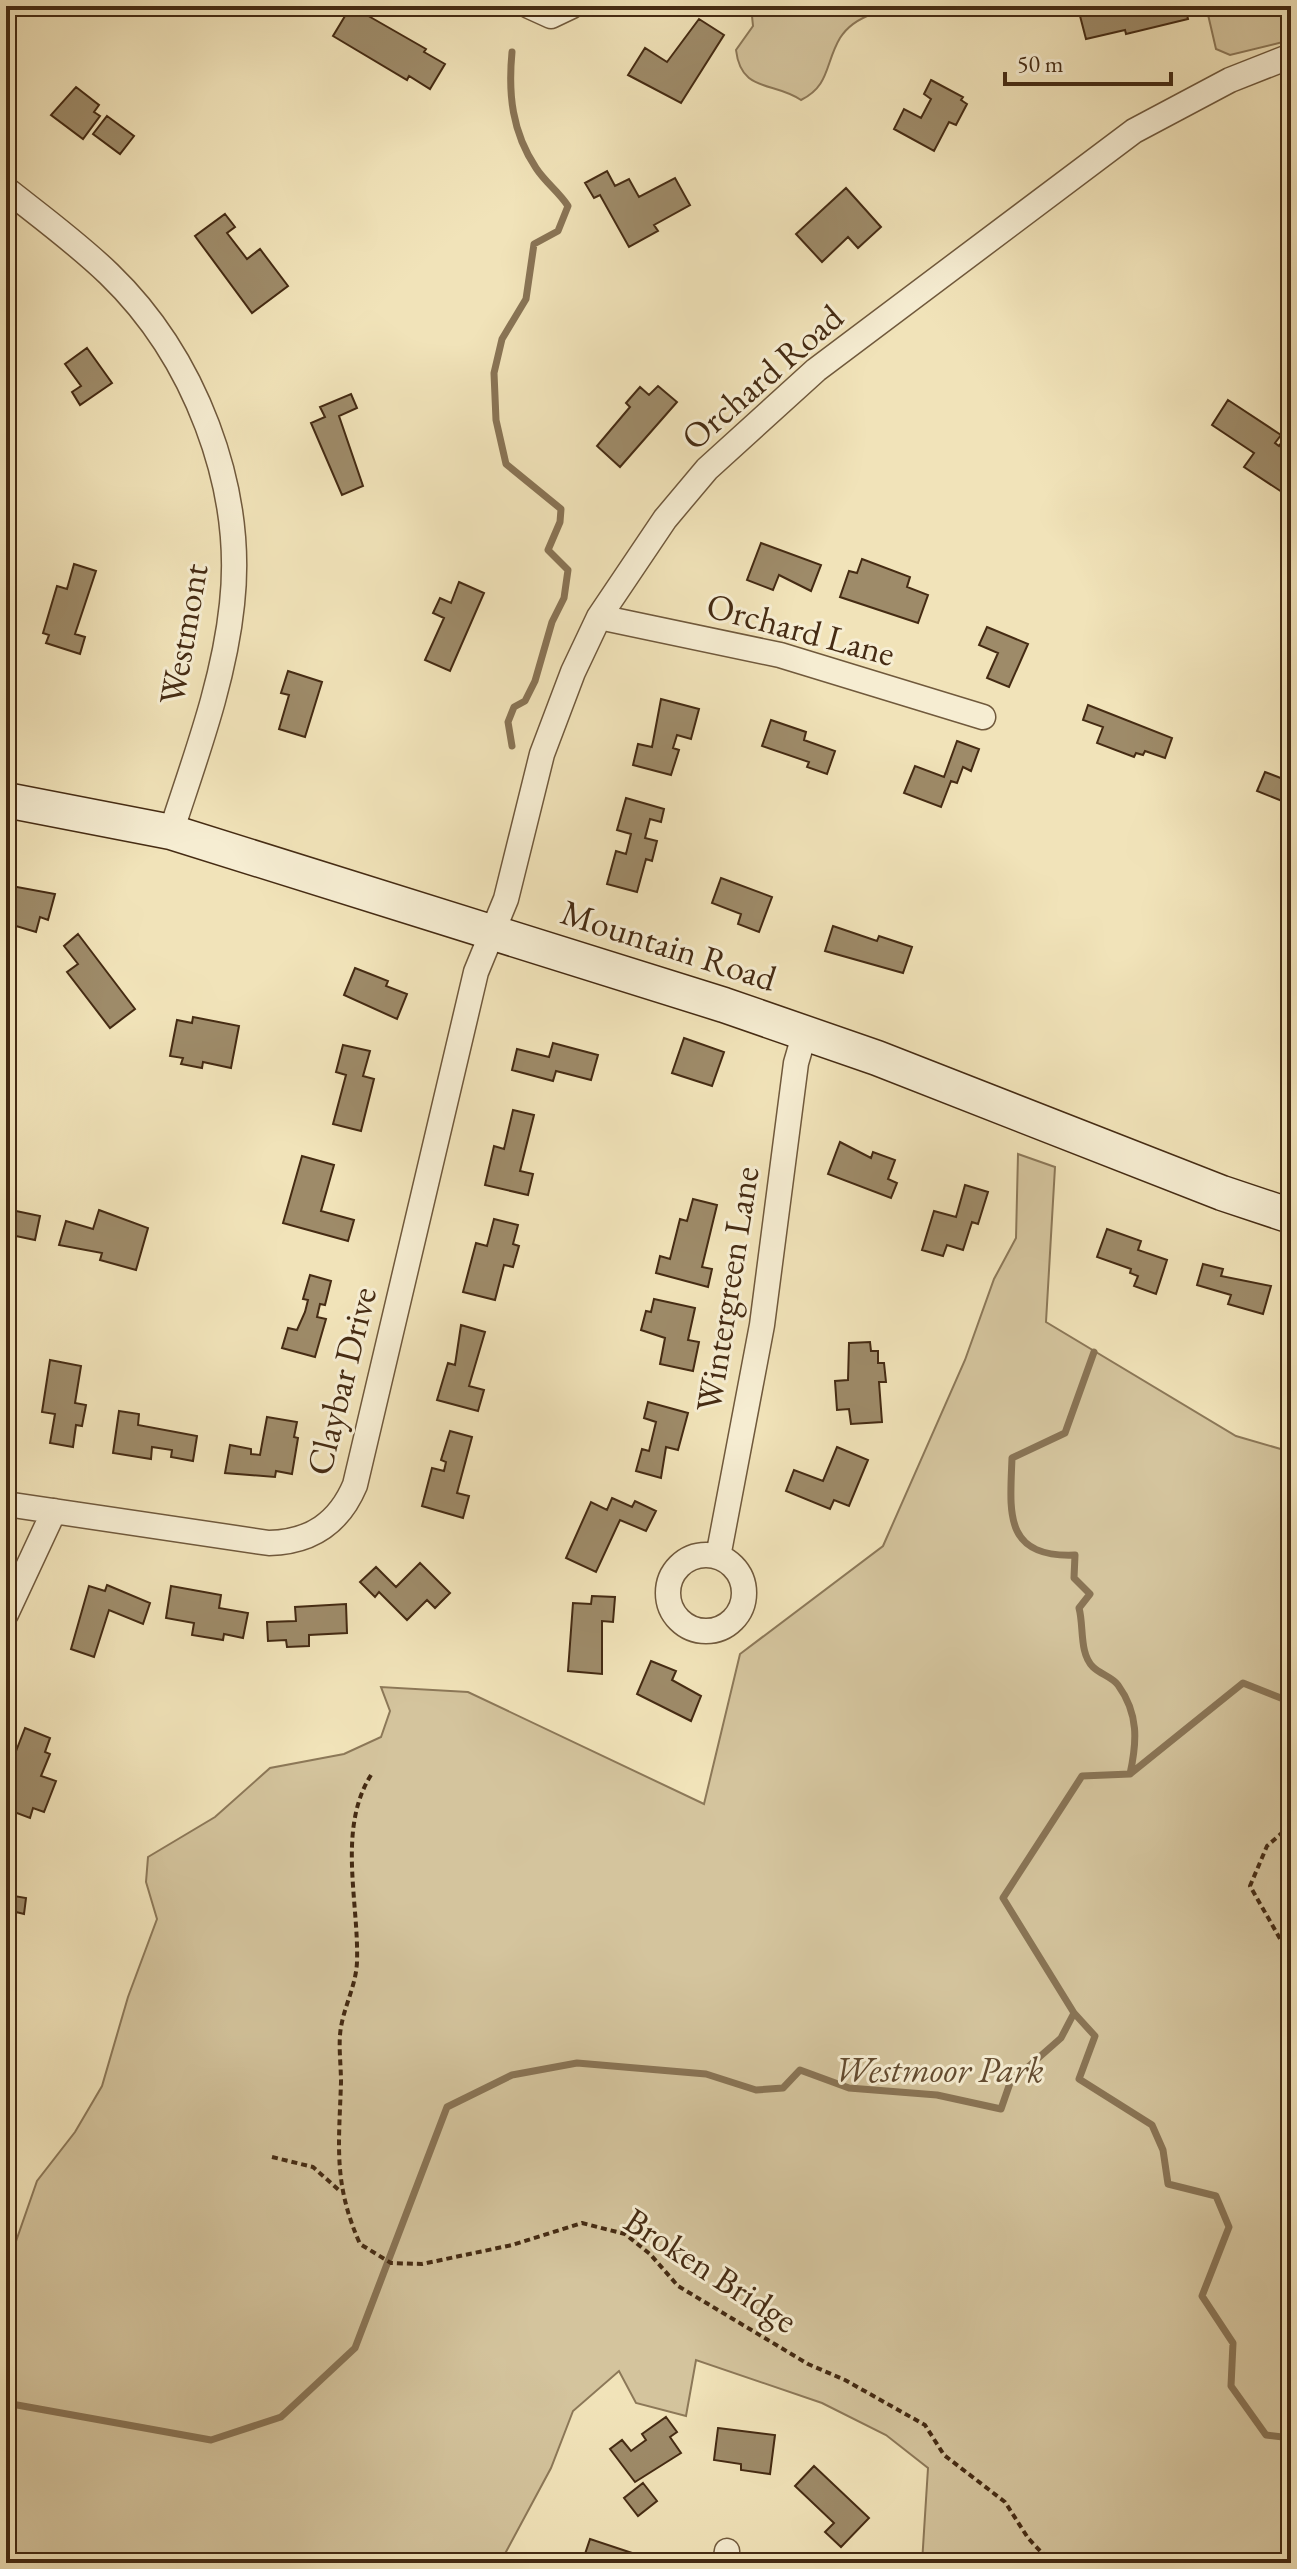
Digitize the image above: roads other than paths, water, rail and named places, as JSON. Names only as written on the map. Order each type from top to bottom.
[{"type":"main road","name":"Mountain Road","points":[[6,800],[171,832],[493,931],[805,1032],[1291,1216]]},
{"type":"street","points":[[529,6],[551,16],[572,6]]},
{"type":"street","name":"Orchard Road","points":[[493,931],[506,899],[555,715],[599,617],[665,519],[707,469],[816,370],[1134,131],[1230,80],[1291,56]]},
{"type":"street","name":"Westmont","points":[[6,189],[109,274],[145,315],[198,404],[228,500],[234,553],[232,603],[224,652],[171,832]]},
{"type":"street","name":"Orchard Lane","points":[[599,617],[780,655],[983,717]]},
{"type":"street","name":"Claybar Drive","points":[[6,1504],[269,1543],[308,1536],[339,1515],[355,1485],[476,972],[493,931]]},
{"type":"street","name":"Wintergreen Lane","points":[[718,1557],[762,1325],[796,1063],[805,1032]]},
{"type":"street","points":[[6,1614],[54,1511]]},
{"type":"waterway","points":[[512,52],[512,98],[522,141],[540,173],[568,206],[558,231],[534,244],[526,299],[502,339],[494,373],[496,420],[506,464],[561,509],[560,522],[548,550],[568,570],[564,598],[552,622],[535,681],[525,701],[514,707],[508,722],[512,746]]},
{"type":"waterway","points":[[1094,1352],[1065,1433],[1012,1458],[1012,1513],[1023,1540],[1034,1549],[1075,1555],[1074,1578],[1090,1594],[1079,1608],[1086,1654],[1093,1667],[1118,1685],[1133,1717],[1135,1739],[1130,1774]]},
{"type":"waterway","points":[[1291,1702],[1243,1683],[1130,1774],[1082,1776],[1003,1898],[1074,2013],[1095,2036],[1079,2079],[1152,2125],[1163,2150],[1168,2184],[1216,2196],[1229,2227],[1202,2296],[1233,2343],[1231,2386],[1266,2435],[1291,2438]]},
{"type":"waterway","points":[[6,2403],[211,2440],[281,2417],[355,2348],[447,2107],[512,2075],[577,2063],[706,2074],[756,2090],[783,2088],[800,2070],[849,2088],[937,2095],[1001,2109],[1010,2083],[1061,2038],[1074,2013]]},
{"type":"park label","name":"Westmoor Park","points":[[939,2069]]}]
